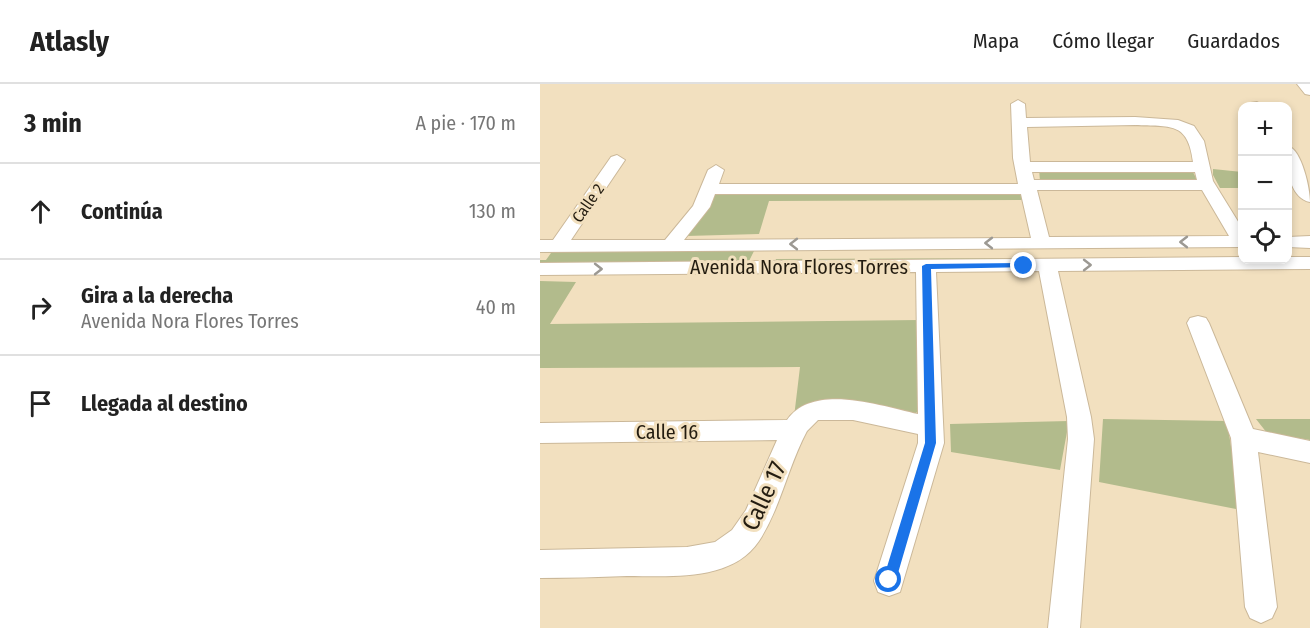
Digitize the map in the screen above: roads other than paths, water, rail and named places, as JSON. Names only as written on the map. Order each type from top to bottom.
[{"type":"street","points":[[1304,84],[1310,91]]},
{"type":"street","points":[[1018,104],[1022,167],[1044,254],[1079,417],[1081,439],[1064,628]]},
{"type":"street","points":[[1018,123],[1174,123],[1188,128],[1198,143],[1201,166],[1208,185],[1238,235]]},
{"type":"street","points":[[1289,156],[1300,184],[1310,197]]},
{"type":"street","name":"Calle 2","points":[[549,246],[617,160]]},
{"type":"street","points":[[1022,167],[1201,166]]},
{"type":"street","points":[[670,245],[701,207],[716,170]]},
{"type":"street","points":[[708,189],[1208,185]]},
{"type":"street","name":"Avenida Nora Flores Torres","points":[[540,269],[926,266],[1141,243],[1238,242]]},
{"type":"street","points":[[1292,242],[1310,242]]},
{"type":"street","points":[[1141,243],[1149,265]]},
{"type":"street","points":[[757,267],[763,244]]},
{"type":"street","name":"Avenida Nora Flores Torres","points":[[549,246],[763,244],[1044,254],[1149,265],[1310,263]]},
{"type":"street","points":[[889,580],[927,459],[931,426],[926,266]]},
{"type":"street","points":[[1198,323],[1244,438],[1261,607]]},
{"type":"street","name":"Calle 17","points":[[540,564],[687,561],[708,559],[729,550],[743,540],[755,522],[794,430],[802,418],[811,411],[833,408],[931,426]]},
{"type":"street","name":"Calle 16","points":[[540,433],[794,430]]},
{"type":"street","points":[[1244,438],[1310,452]]}]
